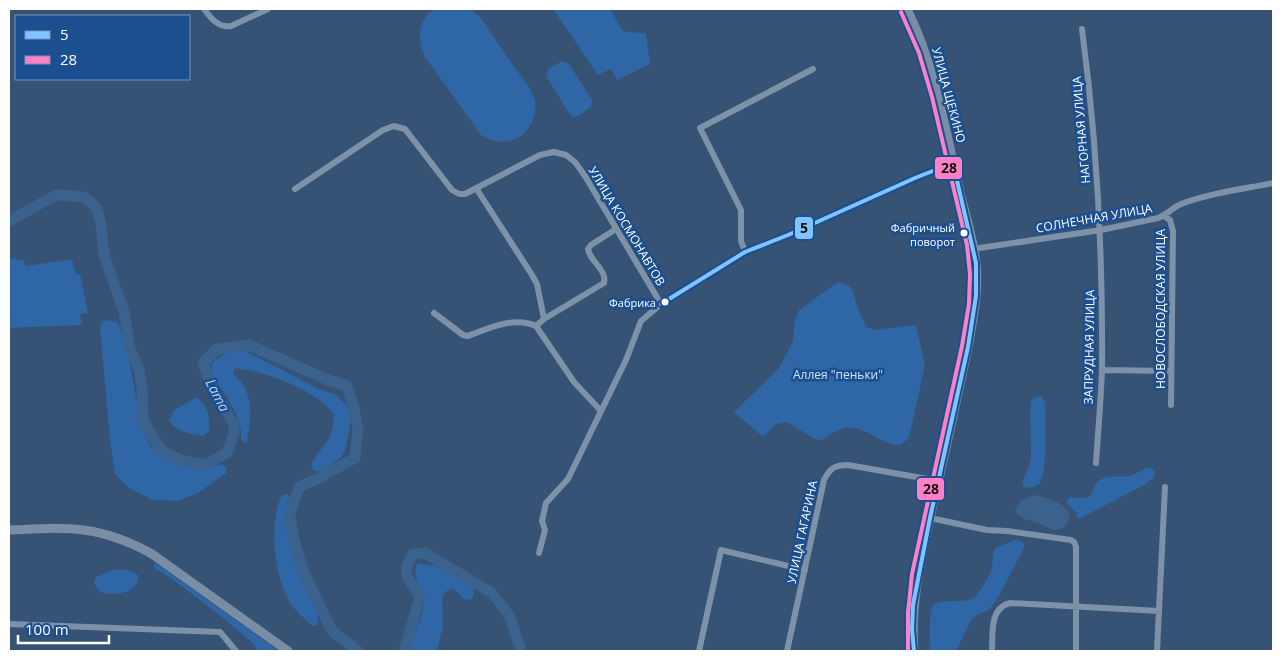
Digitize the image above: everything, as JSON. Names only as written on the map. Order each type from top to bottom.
[{"type":"main road","name":"УЛИЦА ЩЕКИНО","points":[[907,9],[922,43],[933,79],[973,249],[976,279],[973,321],[913,605],[912,629],[914,651]]},
{"type":"main road","points":[[9,530],[87,530],[115,536],[152,554],[288,651]]},
{"type":"street","points":[[204,9],[218,24],[226,27],[268,9]]},
{"type":"street","name":"НАГОРНАЯ УЛИЦА","points":[[1082,29],[1092,100],[1101,230]]},
{"type":"street","points":[[745,252],[741,241],[741,210],[700,128],[813,69]]},
{"type":"street","name":"УЛИЦА КОСМОНАВТОВ","points":[[295,189],[383,130],[394,126],[405,129],[452,190],[459,194],[465,194],[540,155],[554,152],[566,155],[575,162],[585,176],[661,304]]},
{"type":"street","points":[[540,553],[545,530],[542,521],[546,503],[568,479],[626,360],[641,321],[661,304],[745,252],[953,163]]},
{"type":"street","name":"СОЛНЕЧНАЯ УЛИЦА","points":[[973,249],[1101,230],[1164,216],[1179,205],[1195,200],[1273,183]]},
{"type":"street","points":[[476,188],[537,284],[544,319]]},
{"type":"street","name":"НОВОСЛОБОДСКАЯ УЛИЦА","points":[[1164,216],[1170,220],[1173,231],[1171,405]]},
{"type":"street","points":[[536,326],[544,319],[604,283],[604,274],[591,258],[588,249],[616,229]]},
{"type":"street","name":"ЗАПРУДНАЯ УЛИЦА","points":[[1096,463],[1102,370],[1101,230]]},
{"type":"street","points":[[434,312],[462,335],[468,336],[500,323],[524,323],[536,326],[574,382],[601,411]]},
{"type":"street","points":[[1102,370],[1172,371]]},
{"type":"street","name":"УЛИЦА ГАГАРИНА","points":[[787,651],[824,480],[831,468],[838,465],[848,465],[938,481]]},
{"type":"street","points":[[1157,651],[1165,487]]},
{"type":"street","points":[[930,518],[987,530],[1016,532],[1074,542],[1076,547],[1076,651]]},
{"type":"street","points":[[699,651],[721,550],[805,570]]},
{"type":"street","points":[[992,651],[995,616],[1003,604],[1017,603],[1159,611]]},
{"type":"street","points":[[9,624],[220,632],[236,651]]},
{"type":"green space","points":[[435,9],[471,9],[481,18],[528,86],[535,100],[535,112],[532,123],[521,136],[511,141],[501,142],[481,135],[425,57],[422,50],[420,30],[425,18]]},
{"type":"green space","points":[[553,9],[610,9],[623,31],[646,34],[650,64],[617,80],[611,69],[598,75]]},
{"type":"green space","points":[[562,61],[569,64],[592,100],[591,107],[578,116],[570,115],[546,76],[548,69]]},
{"type":"green space","points":[[9,258],[24,260],[26,266],[72,259],[76,275],[80,274],[88,313],[80,314],[82,325],[9,328]]},
{"type":"green space","name":"Аллея \"пеньки\"","points":[[838,282],[848,285],[852,291],[866,327],[876,330],[916,325],[925,365],[909,438],[901,445],[886,442],[859,429],[851,428],[841,429],[819,441],[786,422],[776,424],[763,437],[734,412],[779,368],[793,341],[795,319],[799,310]]},
{"type":"green space","points":[[108,320],[118,323],[125,343],[141,427],[152,448],[177,464],[198,469],[211,468],[221,464],[226,467],[226,473],[198,493],[177,501],[152,500],[129,488],[115,474],[100,328],[102,321]]},
{"type":"green space","points":[[245,351],[321,390],[337,395],[349,408],[351,419],[346,448],[340,458],[321,471],[314,471],[311,465],[332,432],[334,414],[324,404],[315,397],[280,380],[243,369],[234,369],[233,374],[245,389],[250,406],[250,425],[246,444],[241,439],[241,429],[236,414],[213,377],[211,365],[218,357]]},
{"type":"green space","points":[[1041,396],[1045,402],[1044,470],[1039,484],[1032,487],[1024,487],[1022,483],[1031,456],[1031,401]]},
{"type":"green space","points":[[197,397],[204,404],[209,416],[209,431],[203,436],[180,430],[169,421],[174,410]]},
{"type":"green space","points":[[1150,467],[1155,472],[1154,477],[1146,484],[1079,519],[1076,517],[1077,513],[1067,503],[1070,497],[1080,498],[1090,495],[1098,481],[1104,478],[1131,475]]},
{"type":"green space","points":[[288,494],[290,500],[287,531],[300,577],[317,613],[318,625],[313,626],[298,613],[285,593],[280,580],[275,550],[275,520],[282,495]]},
{"type":"green space","points":[[1017,539],[1024,543],[1024,548],[999,596],[989,610],[971,620],[956,651],[930,651],[930,619],[932,608],[935,604],[945,601],[966,600],[977,595],[991,570],[995,548]]},
{"type":"green space","points":[[154,564],[157,564],[279,651],[258,651],[254,644],[222,617],[171,578],[154,568]]},
{"type":"green space","points":[[418,564],[441,568],[473,587],[472,599],[465,600],[452,588],[442,596],[443,626],[437,651],[408,651],[423,611],[422,594],[415,572]]},
{"type":"green space","points":[[121,569],[138,575],[138,581],[131,590],[112,594],[101,592],[97,589],[94,582],[96,577],[112,570]]},
{"type":"shaded area","points":[[1033,495],[1053,500],[1066,508],[1069,513],[1069,519],[1063,528],[1054,530],[1017,514],[1015,511],[1018,505]]},
{"type":"waterway","name":"Lama","points":[[9,221],[56,195],[84,197],[96,207],[101,224],[104,255],[124,312],[130,349],[139,369],[142,388],[143,421],[162,451],[178,459],[205,465],[227,453],[234,433],[234,425],[210,383],[203,363],[217,349],[249,345],[326,379],[347,386],[358,429],[355,458],[299,487],[290,514],[293,536],[303,571],[332,631],[358,651]]},
{"type":"waterway","name":"Lama","points":[[404,651],[420,597],[407,576],[407,567],[413,554],[425,553],[492,593],[510,617],[521,651]]},
{"type":"transit line","name":"28","points":[[901,12],[919,53],[932,97],[967,245],[970,274],[969,304],[962,346],[912,574],[908,613],[908,651]]},
{"type":"transit line","name":"5","points":[[661,304],[745,252],[953,163]]},
{"type":"transit line","name":"5","points":[[914,651],[912,629],[913,605],[930,518],[968,347],[976,296],[976,263],[953,163]]},
{"type":"place","name":"Фабричный поворот","points":[[964,233]]},
{"type":"place","name":"Фабрика","points":[[665,302]]}]
